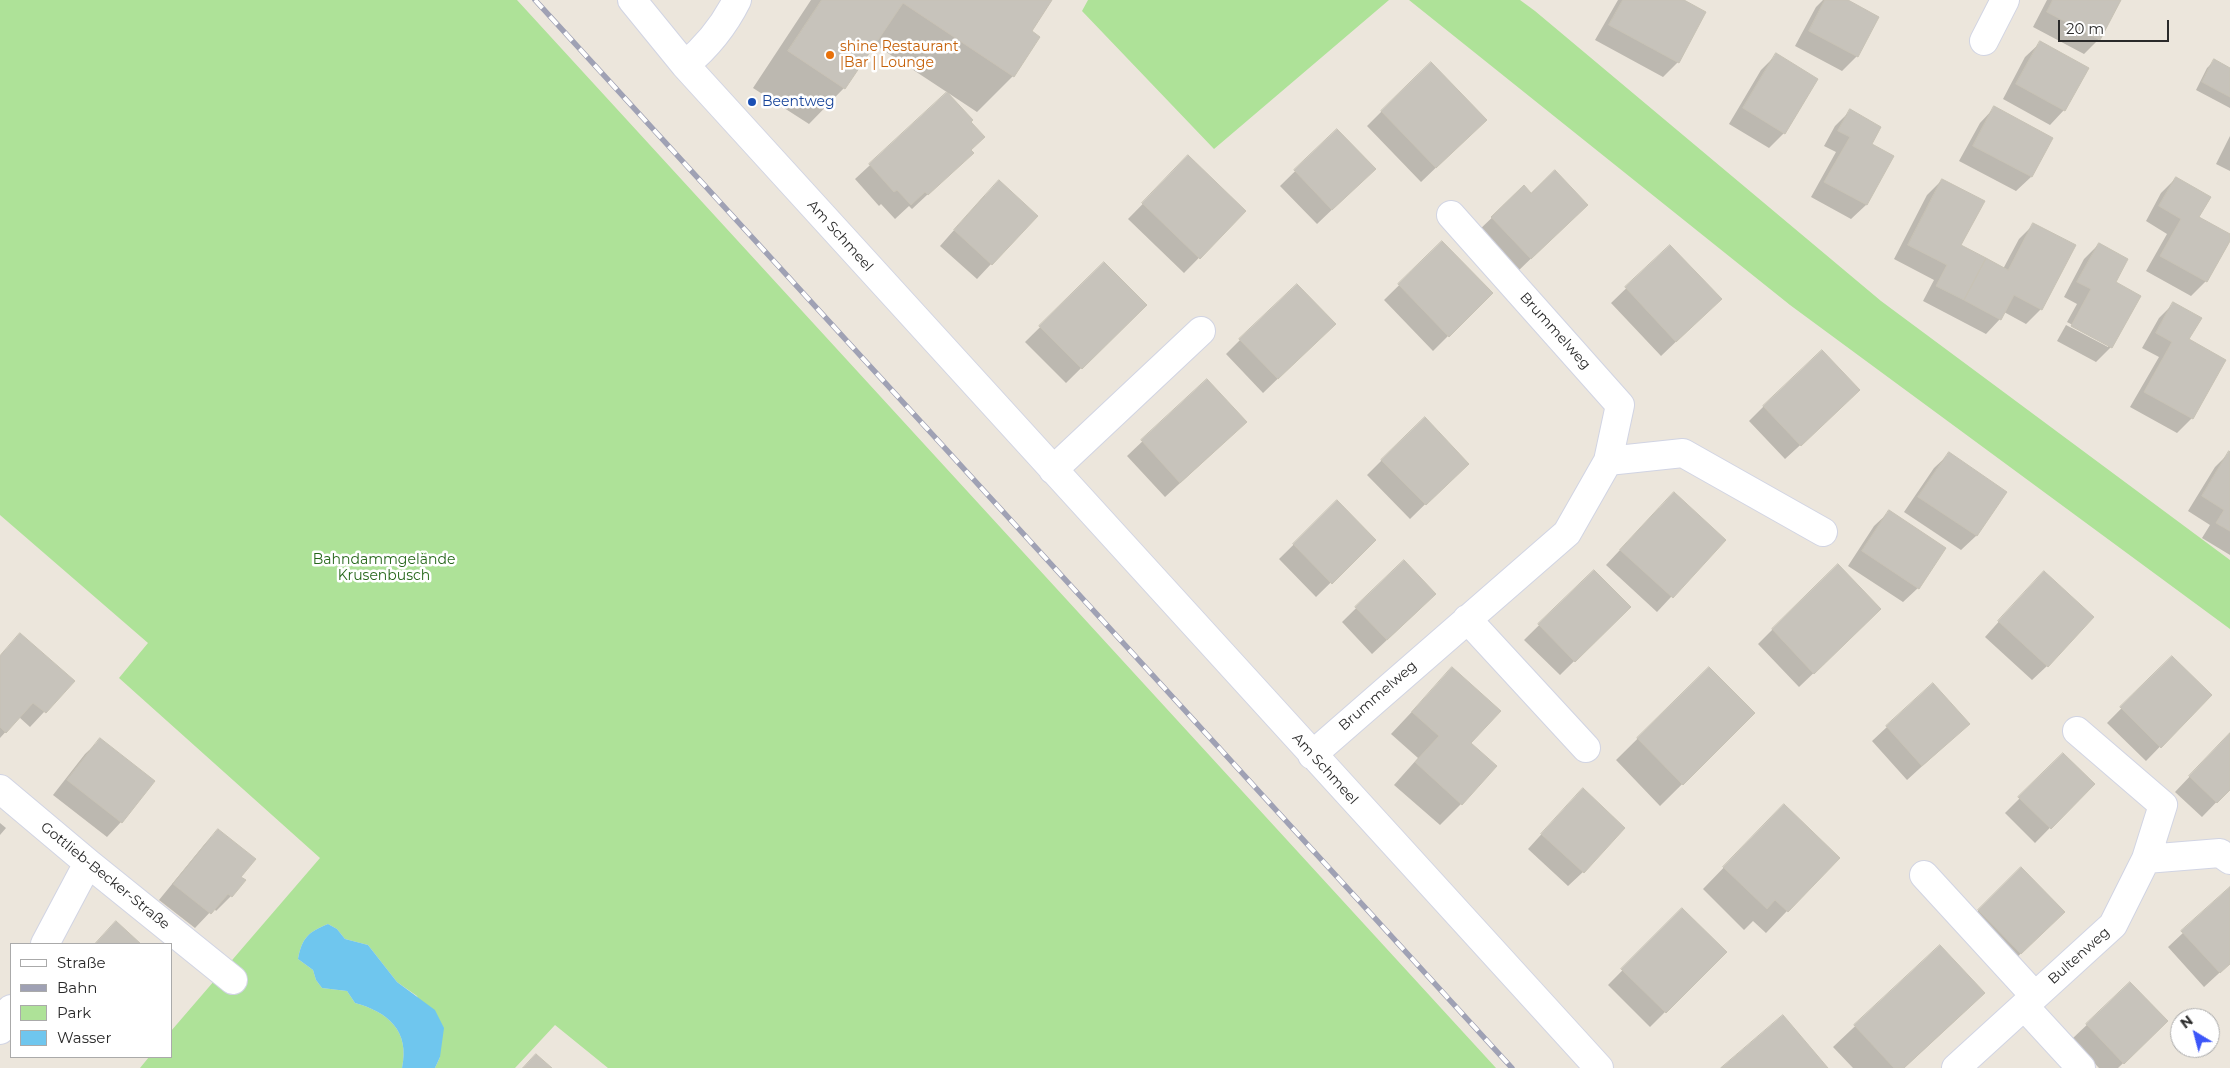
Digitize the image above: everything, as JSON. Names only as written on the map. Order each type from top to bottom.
[{"type":"street","name":"Am Schmeel","points":[[632,0],[685,65],[1599,1068]]},
{"type":"street","points":[[685,65],[705,49],[728,18],[737,0]]},
{"type":"street","points":[[1984,41],[2005,0]]},
{"type":"street","name":"Brummelweg","points":[[1312,755],[1567,532],[1608,461],[1620,405],[1451,215]]},
{"type":"street","points":[[1053,470],[1201,332]]},
{"type":"street","points":[[1608,461],[1684,453],[1823,532]]},
{"type":"street","points":[[1467,619],[1586,748]]},
{"type":"street","name":"Bultenweg","points":[[1956,1068],[2113,925],[2146,859],[2163,805],[2077,730]]},
{"type":"street","name":"Gottlieb-Becker-Straße","points":[[0,789],[233,980]]},
{"type":"street","points":[[2146,859],[2220,854],[2230,860]]},
{"type":"street","points":[[46,943],[88,863]]},
{"type":"street","points":[[1924,876],[2029,1001],[2081,1068]]},
{"type":"street","points":[[0,1030],[10,1011]]},
{"type":"green space","name":"Bahndammgelände Krusenbusch","points":[[0,0],[517,0],[1496,1068],[608,1068],[555,1025],[515,1068],[435,1068],[440,1057],[417,996],[397,982],[368,945],[345,939],[337,929],[328,924],[315,930],[307,937],[298,959],[313,970],[316,980],[322,988],[347,991],[355,1003],[377,1012],[394,1025],[403,1044],[402,1068],[140,1068],[148,1058],[172,1058],[172,1030],[320,858],[119,678],[148,643],[0,515]]},
{"type":"green space","points":[[1088,0],[1389,0],[1214,149],[1082,11]]},
{"type":"green space","points":[[1409,0],[1520,0],[1535,11],[1881,301],[2230,560],[2230,629],[1790,305]]},
{"type":"water","points":[[328,924],[337,929],[345,939],[368,945],[397,982],[435,1010],[444,1028],[440,1057],[435,1068],[402,1068],[403,1044],[394,1025],[377,1012],[355,1003],[347,991],[322,988],[316,980],[313,970],[298,959],[307,937],[315,930]]},
{"type":"building","points":[[822,0],[1052,0],[1032,31],[1040,37],[1014,77],[903,3],[845,89],[788,51]]},
{"type":"building","points":[[1623,0],[1684,0],[1706,12],[1679,63],[1609,25]]},
{"type":"building","points":[[1825,0],[1848,0],[1879,17],[1858,57],[1809,31]]},
{"type":"building","points":[[2053,0],[2121,0],[2100,40],[2047,12]]},
{"type":"building","points":[[2040,41],[2089,68],[2065,111],[2016,84]]},
{"type":"building","points":[[1776,53],[1818,79],[1785,134],[1743,108]]},
{"type":"building","points":[[2214,59],[2230,68],[2230,97],[2202,82]]},
{"type":"building","points":[[1431,62],[1487,120],[1436,168],[1381,111]]},
{"type":"building","points":[[947,92],[973,120],[971,122],[985,137],[971,150],[974,153],[928,195],[925,192],[911,205],[897,190],[894,192],[869,164]]},
{"type":"building","points":[[1994,106],[2053,138],[2032,177],[1973,146]]},
{"type":"building","points":[[1850,109],[1881,127],[1872,144],[1894,156],[1867,205],[1824,182],[1850,137],[1838,131]]},
{"type":"building","points":[[1337,129],[1376,169],[1332,210],[1294,170]]},
{"type":"building","points":[[1188,155],[1246,211],[1200,259],[1142,203]]},
{"type":"building","points":[[1555,170],[1588,205],[1531,259],[1491,217],[1524,185],[1531,193]]},
{"type":"building","points":[[2176,177],[2211,197],[2199,217],[2230,234],[2230,241],[2207,282],[2160,256],[2181,219],[2159,206]]},
{"type":"building","points":[[1942,179],[1985,201],[1961,245],[1986,258],[1964,300],[1936,286],[1947,265],[1908,245]]},
{"type":"building","points":[[999,180],[1038,216],[992,265],[954,230]]},
{"type":"building","points":[[2033,223],[2076,245],[2042,310],[2014,295],[2001,320],[1964,300],[1986,258],[2008,270]]},
{"type":"building","points":[[1442,241],[1493,293],[1449,337],[1398,284]]},
{"type":"building","points":[[2099,243],[2128,259],[2116,282],[2141,296],[2112,348],[2071,326],[2091,289],[2077,282]]},
{"type":"building","points":[[1670,245],[1722,299],[1676,342],[1625,287]]},
{"type":"building","points":[[1104,262],[1147,305],[1082,369],[1039,326]]},
{"type":"building","points":[[1297,284],[1336,324],[1278,379],[1239,339]]},
{"type":"building","points":[[2173,302],[2202,318],[2189,339],[2226,360],[2193,419],[2144,392],[2172,342],[2156,333]]},
{"type":"building","points":[[1822,350],[1860,390],[1801,446],[1763,406]]},
{"type":"building","points":[[1207,379],[1247,422],[1180,483],[1141,440]]},
{"type":"building","points":[[1425,417],[1469,464],[1426,505],[1381,460]]},
{"type":"building","points":[[2229,451],[2230,531],[2216,523],[2224,510],[2202,496]]},
{"type":"building","points":[[1949,452],[2007,492],[1977,536],[1918,497]]},
{"type":"building","points":[[1674,492],[1726,540],[1673,598],[1620,550]]},
{"type":"building","points":[[1337,500],[1376,540],[1332,584],[1293,544]]},
{"type":"building","points":[[1889,510],[1946,548],[1919,589],[1862,551]]},
{"type":"building","points":[[1404,560],[1436,594],[1387,640],[1355,607]]},
{"type":"building","points":[[1838,564],[1881,609],[1814,674],[1772,629]]},
{"type":"building","points":[[1594,570],[1631,607],[1575,662],[1538,624]]},
{"type":"building","points":[[2044,571],[2094,617],[2048,667],[1998,621]]},
{"type":"building","points":[[20,633],[75,681],[46,713],[33,703],[6,733],[0,727],[0,656]]},
{"type":"building","points":[[2172,656],[2212,695],[2161,748],[2120,707]]},
{"type":"building","points":[[1452,667],[1501,711],[1471,743],[1497,766],[1462,805],[1415,762],[1439,736],[1412,712]]},
{"type":"building","points":[[1709,667],[1755,713],[1683,785],[1637,738]]},
{"type":"building","points":[[1933,683],[1970,724],[1922,766],[1886,726]]},
{"type":"building","points":[[2230,733],[2230,790],[2217,803],[2189,776]]},
{"type":"building","points":[[100,738],[155,781],[122,823],[67,780]]},
{"type":"building","points":[[2063,753],[2095,784],[2051,829],[2018,797]]},
{"type":"building","points":[[1583,788],[1625,828],[1584,873],[1541,834]]},
{"type":"building","points":[[1784,804],[1840,858],[1788,912],[1775,900],[1767,909],[1723,867]]},
{"type":"building","points":[[218,829],[256,859],[241,877],[246,880],[232,897],[228,894],[211,914],[173,884]]},
{"type":"building","points":[[2021,867],[2065,912],[2021,954],[1978,910]]},
{"type":"building","points":[[2230,887],[2230,964],[2220,973],[2181,931]]},
{"type":"building","points":[[1682,908],[1727,952],[1666,1013],[1621,969]]},
{"type":"building","points":[[116,921],[140,943],[96,943]]},
{"type":"building","points":[[1940,945],[1985,993],[1904,1068],[1894,1068],[1854,1025]]},
{"type":"building","points":[[2130,982],[2168,1021],[2124,1064],[2086,1024]]},
{"type":"building","points":[[1783,1015],[1828,1068],[1721,1068]]},
{"type":"building","points":[[536,1054],[552,1068],[523,1068]]},
{"type":"railway","points":[[535,0],[1512,1068]]},
{"type":"place","name":"shine Restaurant |Bar | Lounge","points":[[830,55]]},
{"type":"place","name":"Beentweg","points":[[752,102]]}]
